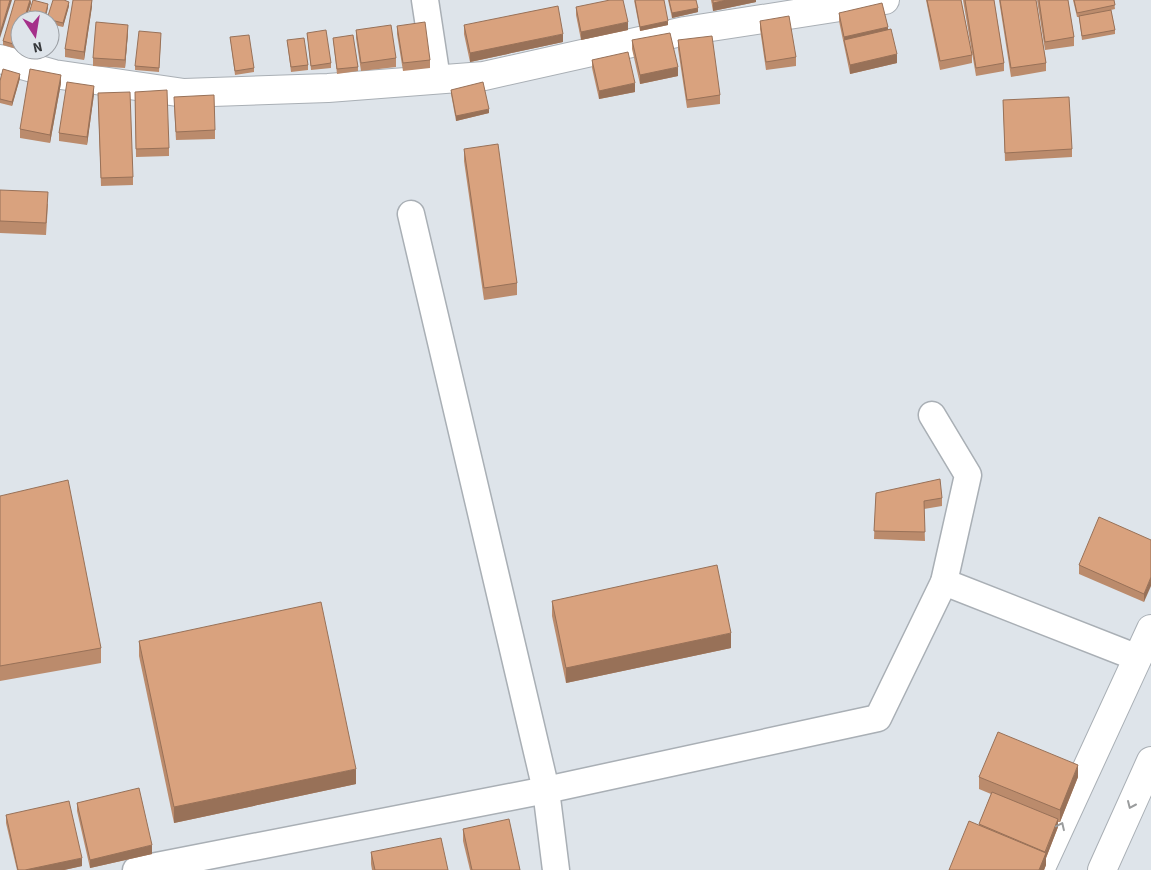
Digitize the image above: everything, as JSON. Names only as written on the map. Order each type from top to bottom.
[{"type":"street","points":[[425,0],[437,79]]},
{"type":"street","points":[[0,59],[54,74],[184,93],[328,88],[484,76],[685,31],[885,0]]},
{"type":"street","points":[[410,214],[546,790],[556,870]]},
{"type":"street","points":[[136,870],[546,790],[878,718],[944,582],[968,475],[932,415]]},
{"type":"street","points":[[944,582],[1138,658]]},
{"type":"street","points":[[1040,870],[1151,629]]},
{"type":"street","points":[[1102,870],[1151,761]]},
{"type":"building","points":[[0,0],[10,0],[0,33]]},
{"type":"building","points":[[15,0],[30,0],[27,10],[12,10]]},
{"type":"building","points":[[33,0],[48,4],[46,10],[30,10]]},
{"type":"building","points":[[53,0],[69,2],[63,23],[60,22],[60,10],[50,10]]},
{"type":"building","points":[[73,0],[92,0],[84,52],[65,49]]},
{"type":"building","points":[[610,0],[623,0],[628,22],[581,32],[576,7]]},
{"type":"building","points":[[635,0],[664,0],[668,21],[640,27]]},
{"type":"building","points":[[669,0],[696,0],[698,8],[672,13]]},
{"type":"building","points":[[713,0],[727,0],[713,3]]},
{"type":"building","points":[[927,0],[961,0],[972,55],[940,61]]},
{"type":"building","points":[[965,0],[994,0],[1004,63],[976,68]]},
{"type":"building","points":[[1000,0],[1036,0],[1046,63],[1011,68]]},
{"type":"building","points":[[1039,0],[1068,0],[1074,37],[1045,42]]},
{"type":"building","points":[[1074,0],[1114,0],[1115,5],[1077,13]]},
{"type":"building","points":[[882,3],[888,27],[844,37],[839,13]]},
{"type":"building","points":[[558,6],[563,34],[470,53],[464,25]]},
{"type":"building","points":[[1111,10],[1115,30],[1082,36],[1079,16]]},
{"type":"building","points":[[789,16],[796,57],[766,62],[760,21]]},
{"type":"building","points":[[10,17],[10,43],[3,41]]},
{"type":"building","points":[[96,22],[128,25],[125,60],[93,58]]},
{"type":"building","points":[[425,22],[430,60],[403,63],[397,26]]},
{"type":"building","points":[[391,25],[396,58],[361,63],[356,30]]},
{"type":"building","points":[[891,29],[897,54],[850,65],[844,40]]},
{"type":"building","points":[[326,30],[331,63],[311,66],[307,33]]},
{"type":"building","points":[[139,31],[161,33],[159,68],[135,66]]},
{"type":"building","points":[[670,33],[678,67],[640,75],[632,40]]},
{"type":"building","points":[[249,35],[254,68],[235,71],[230,37]]},
{"type":"building","points":[[353,35],[358,67],[337,69],[333,38]]},
{"type":"building","points":[[712,36],[720,95],[687,100],[678,40]]},
{"type":"building","points":[[304,38],[308,65],[291,67],[287,40]]},
{"type":"building","points":[[628,52],[635,83],[599,91],[592,60]]},
{"type":"building","points":[[3,69],[20,74],[12,102],[0,99],[0,81]]},
{"type":"building","points":[[30,69],[61,75],[50,135],[20,129]]},
{"type":"building","points":[[67,82],[94,86],[87,137],[59,133]]},
{"type":"building","points":[[483,82],[489,109],[456,116],[451,90]]},
{"type":"building","points":[[167,90],[169,148],[136,149],[135,92]]},
{"type":"building","points":[[130,92],[133,177],[101,178],[98,93]]},
{"type":"building","points":[[214,95],[215,130],[176,132],[174,97]]},
{"type":"building","points":[[1069,97],[1072,149],[1005,153],[1003,100]]},
{"type":"building","points":[[498,144],[517,283],[484,288],[464,149]]},
{"type":"building","points":[[0,190],[48,192],[46,223],[0,221]]},
{"type":"building","points":[[940,479],[942,498],[924,501],[925,532],[874,531],[876,493]]},
{"type":"building","points":[[68,480],[101,648],[0,666],[0,496]]},
{"type":"building","points":[[1099,517],[1151,540],[1151,577],[1144,594],[1079,565]]},
{"type":"building","points":[[717,565],[731,633],[566,668],[552,601]]},
{"type":"building","points":[[321,602],[356,769],[174,807],[139,641]]},
{"type":"building","points":[[998,732],[1078,765],[1060,810],[979,777]]},
{"type":"building","points":[[139,788],[152,845],[90,860],[77,803]]},
{"type":"building","points":[[992,792],[1058,819],[1045,852],[979,824]]},
{"type":"building","points":[[69,801],[82,858],[18,870],[6,815]]},
{"type":"building","points":[[509,819],[520,870],[472,870],[463,829]]},
{"type":"building","points":[[969,821],[1046,853],[1039,870],[949,870]]},
{"type":"building","points":[[441,838],[448,870],[375,870],[371,852]]}]
